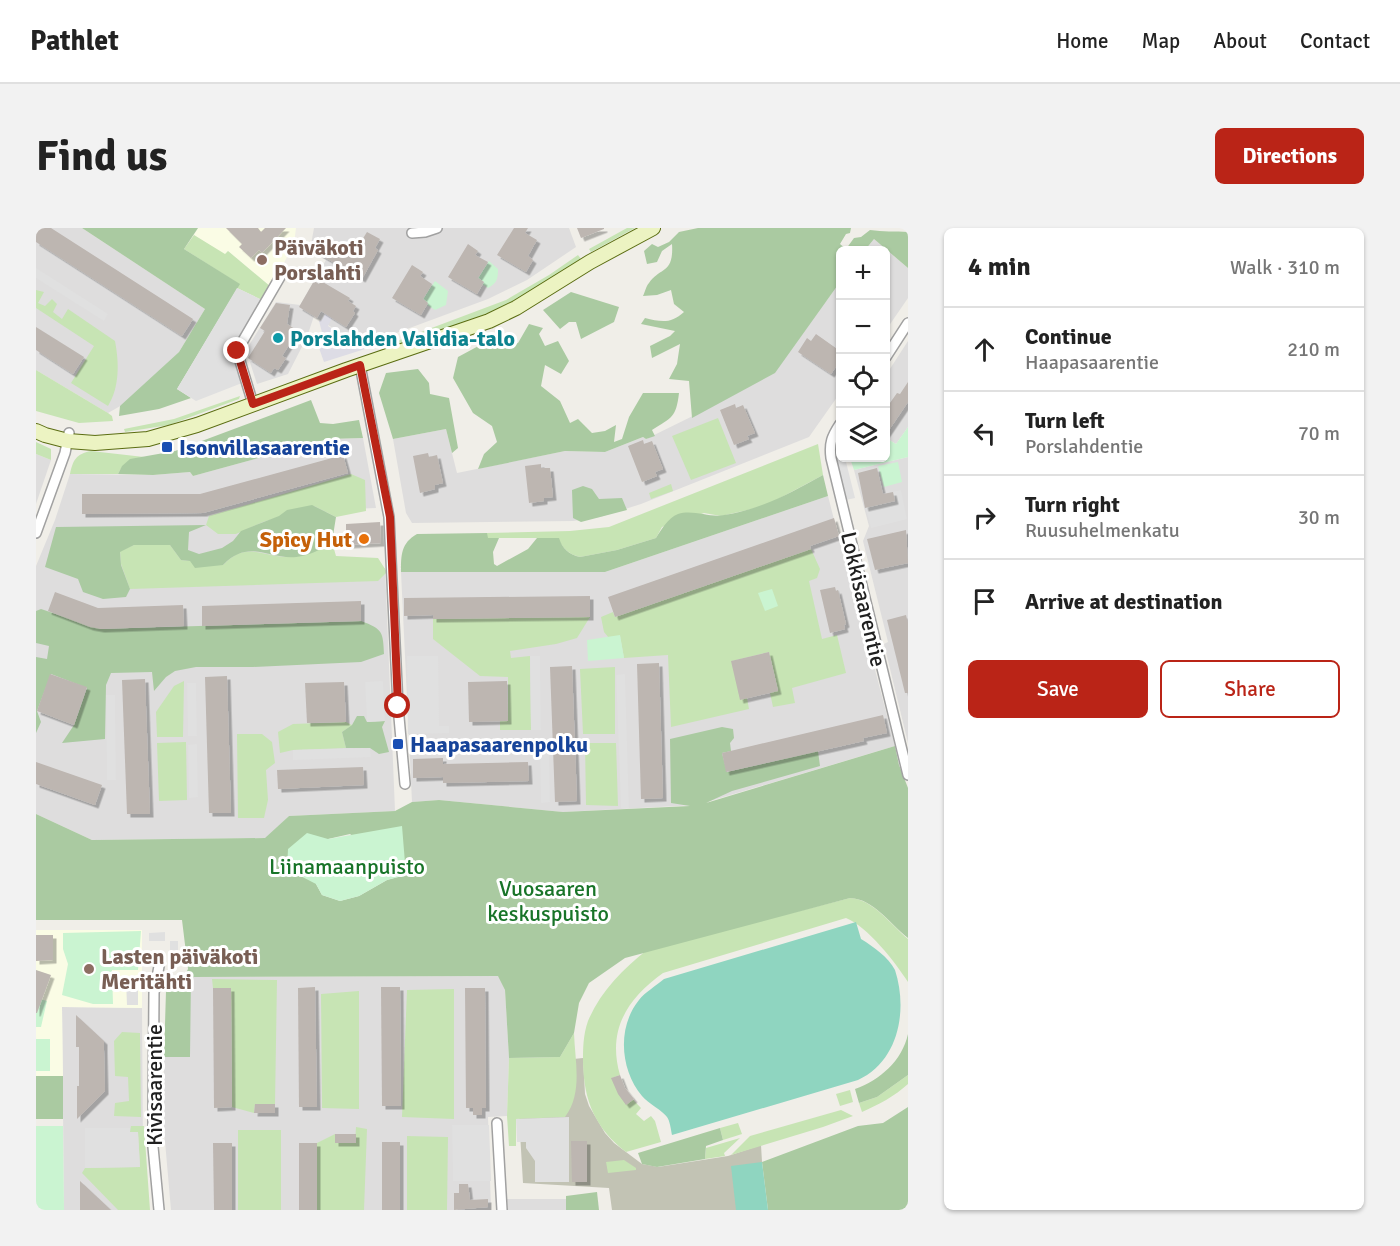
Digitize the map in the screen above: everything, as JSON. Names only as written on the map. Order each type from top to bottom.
[{"type":"street","points":[[412,233],[437,228]]},
{"type":"street","points":[[36,429],[45,435],[69,437],[95,443],[148,439],[173,433],[489,321],[516,308],[590,262],[653,228]]},
{"type":"street","points":[[253,404],[237,351],[280,277]]},
{"type":"street","points":[[887,354],[908,323]]},
{"type":"street","points":[[360,365],[390,517],[398,695],[405,784]]},
{"type":"street","name":"Lokkisaarentie","points":[[836,430],[830,443],[831,458],[908,775]]},
{"type":"street","points":[[36,533],[69,437]]},
{"type":"street","name":"Kivisaarentie","points":[[159,1210],[153,1147],[154,993],[160,961]]},
{"type":"street","points":[[497,1123],[502,1210]]},
{"type":"shaded area","points":[[36,228],[82,228],[205,309],[179,352],[122,405],[108,413],[36,370]]},
{"type":"shaded area","name":"Päiväkoti Porslahti","points":[[198,228],[296,228],[294,244],[271,287],[228,251],[225,255],[194,235]]},
{"type":"shaded area","points":[[314,228],[569,228],[576,247],[527,280],[488,299],[361,346],[314,316],[307,337],[288,374],[257,384],[246,350],[276,302],[300,305],[326,260],[310,250]]},
{"type":"shaded area","points":[[874,239],[882,246],[868,246]]},
{"type":"shaded area","points":[[890,253],[908,268],[908,298],[890,324]]},
{"type":"shaded area","points":[[36,268],[108,314],[104,321],[36,278]]},
{"type":"shaded area","points":[[237,288],[262,300],[234,346],[232,355],[242,383],[196,401],[177,389]]},
{"type":"shaded area","points":[[836,288],[836,399],[809,437],[641,504],[600,517],[573,521],[412,523],[406,513],[393,439],[446,429],[457,473],[565,451],[605,452],[643,437],[646,439],[705,410],[827,300]]},
{"type":"shaded area","points":[[325,314],[332,318],[328,326],[365,349],[324,362],[319,348],[324,340],[319,321]]},
{"type":"shaded area","points":[[908,341],[908,427],[896,444],[890,440],[890,369]]},
{"type":"shaded area","points":[[363,438],[376,508],[326,510],[328,566],[385,568],[395,811],[289,816],[266,838],[92,840],[36,814],[36,566],[55,520],[70,474],[153,475],[190,472],[193,476],[328,439]]},
{"type":"shaded area","points":[[36,454],[51,460],[36,504]]},
{"type":"shaded area","points":[[836,457],[836,462],[846,462],[855,498],[841,501],[831,458]]},
{"type":"shaded area","points":[[908,457],[908,743],[884,644],[888,642],[863,541],[869,526],[854,470]]},
{"type":"shaded area","points":[[901,490],[907,519],[871,528],[863,499]]},
{"type":"shaded area","points":[[828,496],[895,746],[697,805],[563,812],[439,800],[412,802],[401,572],[605,572]]},
{"type":"shaded area","points":[[407,656],[438,656],[439,726],[449,726],[449,733],[408,734]]},
{"type":"shaded area","points":[[530,656],[540,656],[541,730],[531,730]]},
{"type":"shaded area","points":[[625,674],[629,808],[621,808],[616,675]]},
{"type":"shaded area","points":[[383,681],[385,721],[367,722],[365,682]]},
{"type":"shaded area","points":[[187,683],[196,683],[197,736],[188,736]]},
{"type":"shaded area","points":[[106,695],[115,695],[116,780],[107,780]]},
{"type":"shaded area","points":[[197,744],[198,797],[189,798],[188,745]]},
{"type":"shaded area","points":[[370,748],[371,757],[293,760],[293,750]]},
{"type":"shaded area","points":[[549,749],[550,802],[541,803],[540,750]]},
{"type":"shaded area","name":"Lasten päiväkoti Meritähti","points":[[36,930],[142,930],[142,1008],[62,1007],[63,1076],[36,1076]]},
{"type":"shaded area","points":[[165,932],[165,941],[149,941],[149,933]]},
{"type":"shaded area","points":[[170,941],[178,941],[178,965],[170,965]]},
{"type":"shaded area","points":[[499,976],[505,990],[509,1058],[507,1116],[488,1117],[491,1210],[171,1210],[164,1130],[164,1057],[190,1056],[190,977]]},
{"type":"shaded area","points":[[138,978],[138,1005],[127,1005],[126,979]]},
{"type":"shaded area","points":[[62,1007],[142,1008],[143,1151],[147,1210],[64,1210]]},
{"type":"shaded area","points":[[583,1058],[585,1094],[589,1106],[605,1133],[614,1143],[642,1164],[658,1167],[728,1156],[761,1145],[762,1162],[755,1168],[759,1210],[612,1210],[609,1188],[523,1183],[516,1065]]},
{"type":"shaded area","points":[[569,1117],[569,1182],[535,1182],[535,1161],[526,1148],[526,1142],[517,1142],[516,1119]]},
{"type":"shaded area","points":[[452,1125],[489,1125],[491,1181],[453,1181]]},
{"type":"shaded area","points":[[85,1128],[130,1128],[130,1132],[138,1132],[140,1167],[85,1168]]},
{"type":"shaded area","points":[[507,1199],[566,1199],[566,1210],[508,1210]]},
{"type":"green space","points":[[82,228],[198,228],[184,249],[240,284],[177,389],[191,398],[159,409],[119,416],[120,406],[179,352],[205,309]]},
{"type":"green space","points":[[627,228],[635,228],[591,252],[589,249]]},
{"type":"green space","points":[[698,228],[851,228],[850,233],[846,234],[840,244],[842,246],[836,246],[836,288],[775,373],[692,418],[689,381],[669,379],[677,364],[680,344],[652,358],[650,346],[675,331],[641,324],[645,318],[666,321],[675,319],[684,312],[674,304],[671,290],[657,295],[643,296],[653,278],[669,265],[672,244],[662,251],[657,262],[647,264],[644,251],[652,244],[658,247],[669,242],[679,232]]},
{"type":"green space","points":[[870,230],[908,232],[908,268],[890,253],[890,246],[882,246],[874,239],[868,246],[848,246],[854,238],[861,237]]},
{"type":"green space","points":[[194,235],[225,254],[228,251],[271,287],[262,300],[237,288],[239,284],[184,249]]},
{"type":"green space","points":[[578,255],[581,259],[548,281],[488,313],[391,348],[390,344],[397,341],[506,300]]},
{"type":"green space","points":[[489,261],[498,269],[498,272],[495,282],[488,288],[478,278]]},
{"type":"green space","points":[[435,281],[448,291],[446,305],[435,310],[423,299]]},
{"type":"green space","points":[[36,290],[44,292],[38,303],[45,306],[52,299],[57,304],[53,312],[62,319],[68,309],[115,341],[118,374],[115,391],[108,406],[71,383],[94,346],[36,308]]},
{"type":"green space","points":[[571,292],[619,307],[614,322],[581,339],[576,322],[569,322],[560,329],[543,310]]},
{"type":"green space","points":[[529,324],[543,328],[539,334],[545,346],[558,341],[569,361],[561,374],[545,365],[541,386],[560,401],[570,423],[578,419],[592,433],[605,431],[616,425],[614,442],[622,439],[629,417],[643,393],[679,393],[672,416],[652,430],[655,436],[646,439],[643,437],[605,452],[565,451],[478,469],[484,454],[497,442],[492,426],[473,413],[453,378],[458,357],[497,336],[501,349],[518,343]]},
{"type":"green space","points":[[418,369],[429,383],[430,394],[449,398],[458,448],[452,453],[446,429],[393,439],[379,393],[386,373]]},
{"type":"green space","points":[[36,370],[108,413],[112,416],[113,421],[79,423],[36,411]]},
{"type":"green space","points":[[240,396],[239,399],[169,425],[125,432],[124,429],[174,419]]},
{"type":"green space","points":[[311,400],[320,423],[333,424],[359,420],[363,438],[328,439],[193,476],[190,472],[153,475],[118,474],[122,466],[130,459],[175,451]]},
{"type":"green space","points":[[718,418],[736,463],[691,480],[672,436]]},
{"type":"green space","points":[[908,427],[908,457],[890,461],[890,440],[896,444]]},
{"type":"green space","points":[[36,442],[51,449],[51,460],[36,454]]},
{"type":"green space","points":[[818,444],[823,475],[765,506],[721,516],[704,513],[662,527],[656,538],[617,550],[580,557],[568,552],[560,542],[542,538],[487,538],[487,533],[570,531],[609,527]]},
{"type":"green space","points":[[91,451],[144,457],[129,461],[118,474],[70,474],[76,458]]},
{"type":"green space","points":[[851,462],[887,462],[854,470]]},
{"type":"green space","points":[[898,462],[902,482],[884,487],[878,466]]},
{"type":"green space","points":[[351,474],[365,480],[366,511],[336,517],[314,506],[263,522],[236,534],[218,534],[206,525],[209,516]]},
{"type":"green space","points":[[823,475],[828,496],[605,572],[401,572],[405,545],[417,534],[487,533],[488,538],[499,538],[493,552],[494,564],[497,566],[528,549],[537,538],[559,538],[566,550],[580,557],[617,550],[656,538],[668,521],[678,514],[690,512],[719,516],[751,509],[776,500]]},
{"type":"green space","points":[[671,484],[673,491],[651,499],[649,493]]},
{"type":"green space","points":[[583,486],[592,489],[599,499],[622,498],[627,510],[581,522],[573,518],[572,490]]},
{"type":"green space","points":[[312,505],[336,517],[332,542],[318,551],[291,557],[252,551],[243,552],[223,565],[195,568],[190,561],[181,560],[170,545],[134,545],[120,552],[121,565],[130,589],[126,597],[103,599],[83,592],[78,579],[45,567],[56,527],[206,525],[189,532],[188,550],[199,554],[222,548],[233,541],[241,531],[279,516],[287,510]]},
{"type":"green space","points":[[332,542],[336,556],[378,558],[387,572],[378,581],[130,589],[121,564],[120,551],[134,545],[170,545],[181,560],[223,565],[239,553],[254,552],[294,557],[322,548]]},
{"type":"green space","points":[[811,549],[820,569],[817,578],[809,581],[822,639],[837,635],[846,673],[792,688],[795,703],[773,707],[770,693],[778,690],[769,652],[732,661],[749,709],[671,727],[668,655],[624,658],[620,636],[609,638],[604,632],[601,617],[613,612],[615,617]]},
{"type":"green space","points":[[772,589],[778,606],[765,611],[758,593]]},
{"type":"green space","points":[[41,609],[101,629],[361,621],[378,629],[382,636],[384,654],[361,662],[196,667],[175,671],[166,677],[154,691],[152,672],[111,673],[106,685],[105,739],[62,743],[74,725],[87,688],[51,674],[37,711],[41,722],[36,733],[36,657],[47,659],[49,646],[36,643],[36,611]]},
{"type":"green space","points":[[590,617],[577,638],[556,644],[510,651],[511,658],[530,656],[531,730],[500,730],[500,721],[508,721],[508,677],[480,676],[433,639],[433,619]]},
{"type":"green space","points":[[620,635],[624,658],[588,661],[587,640]]},
{"type":"green space","points":[[615,667],[615,734],[583,734],[580,669]]},
{"type":"green space","points":[[184,681],[183,737],[157,737],[156,712],[174,686]]},
{"type":"green space","points":[[357,716],[364,716],[367,722],[385,721],[382,727],[389,752],[379,754],[370,748],[346,748],[342,732],[352,725]]},
{"type":"green space","points":[[346,722],[352,725],[342,732],[346,748],[293,750],[280,753],[278,732],[293,724]]},
{"type":"green space","name":"Vuosaaren keskuspuisto","points":[[722,727],[733,729],[734,738],[730,743],[731,751],[722,753],[727,772],[818,751],[820,766],[732,791],[706,803],[895,746],[908,788],[908,938],[874,907],[859,899],[850,898],[625,958],[589,983],[579,1003],[574,1033],[560,1057],[509,1058],[505,990],[498,976],[191,977],[190,1057],[164,1057],[166,991],[180,985],[188,969],[182,920],[36,920],[36,814],[92,840],[265,838],[289,816],[395,811],[412,802],[439,800],[563,812],[690,806],[671,803],[670,739]],"holes":[[[350,834],[405,875],[387,880],[359,896],[340,901],[322,895],[316,884],[328,839]]]},
{"type":"green space","points":[[237,734],[262,734],[272,742],[275,763],[266,770],[268,800],[264,818],[238,818]]},
{"type":"green space","points":[[186,742],[187,800],[159,801],[157,743]]},
{"type":"green space","points":[[585,743],[616,743],[618,806],[586,805]]},
{"type":"green space","name":"Liinamaanpuisto","points":[[402,826],[406,875],[387,880],[359,896],[340,901],[322,895],[316,884],[287,869],[288,849],[307,833],[328,839]]},
{"type":"green space","points":[[850,898],[858,899],[874,908],[908,939],[908,982],[872,937],[846,918],[663,973],[639,994],[623,1017],[616,1044],[620,1075],[612,1078],[641,1108],[636,1114],[644,1121],[651,1116],[655,1121],[661,1142],[626,1152],[615,1143],[599,1123],[589,1102],[584,1077],[583,1052],[585,1032],[593,1010],[621,973],[647,950]]},
{"type":"green space","points":[[856,922],[861,939],[871,945],[892,965],[899,985],[900,1017],[897,1033],[883,1060],[858,1080],[672,1135],[667,1117],[642,1096],[635,1086],[626,1061],[624,1035],[632,1011],[641,997],[664,979]]},
{"type":"green space","points":[[141,931],[138,970],[112,970],[113,1004],[93,1004],[62,995],[68,964],[63,949],[63,933]]},
{"type":"green space","points":[[212,979],[277,980],[275,1104],[255,1104],[254,1113],[232,1107],[231,989],[213,988]]},
{"type":"green space","points":[[454,989],[454,1119],[402,1117],[407,990]]},
{"type":"green space","points":[[359,991],[359,1109],[322,1108],[321,994]]},
{"type":"green space","points":[[40,999],[47,1001],[41,1027],[36,1027],[36,1007]]},
{"type":"green space","points":[[122,1032],[140,1033],[141,1117],[114,1116],[115,1103],[129,1101],[128,1077],[115,1076],[114,1041]]},
{"type":"green space","points":[[574,1033],[577,1077],[571,1108],[565,1117],[516,1119],[516,1146],[509,1146],[507,1116],[509,1058],[560,1057]]},
{"type":"green space","points":[[908,1034],[908,1075],[877,1097],[859,1103],[855,1089],[873,1080],[889,1068],[901,1053]]},
{"type":"green space","points":[[36,1039],[50,1039],[50,1071],[36,1071]]},
{"type":"green space","points":[[908,1075],[908,1084],[886,1100],[862,1112],[859,1103],[877,1097]]},
{"type":"green space","points":[[36,1076],[63,1076],[63,1119],[36,1119]]},
{"type":"green space","points":[[850,1090],[853,1102],[840,1106],[836,1094]]},
{"type":"green space","points":[[908,1107],[908,1210],[768,1210],[762,1162],[858,1126],[883,1123]]},
{"type":"green space","points":[[841,1110],[853,1116],[731,1155],[750,1136]]},
{"type":"green space","points":[[738,1123],[742,1134],[723,1140],[720,1128]]},
{"type":"green space","points":[[36,1126],[63,1126],[64,1210],[36,1210]]},
{"type":"green space","points":[[131,1126],[144,1126],[150,1210],[118,1210],[82,1173],[85,1168],[140,1167],[138,1132],[130,1132]]},
{"type":"green space","points":[[356,1127],[367,1129],[364,1210],[317,1210],[317,1143],[335,1134],[335,1143],[355,1143]]},
{"type":"green space","points":[[720,1128],[723,1140],[706,1146],[705,1159],[657,1167],[642,1164],[638,1153]]},
{"type":"green space","points":[[238,1130],[281,1130],[281,1210],[238,1210]]},
{"type":"green space","points":[[407,1136],[448,1137],[447,1210],[407,1210]]},
{"type":"green space","points":[[740,1138],[724,1153],[725,1156],[705,1159],[706,1148]]},
{"type":"green space","points":[[624,1160],[636,1170],[608,1173],[606,1162]]},
{"type":"green space","points":[[762,1162],[768,1210],[736,1210],[731,1166]]},
{"type":"green space","points":[[597,1192],[599,1210],[566,1210],[566,1196]]},
{"type":"building","points":[[36,228],[51,228],[193,319],[182,336],[36,242]]},
{"type":"building","points":[[226,228],[258,228],[261,232],[265,228],[286,228],[262,253],[259,250],[251,258],[239,247],[242,244]]},
{"type":"building","points":[[514,228],[528,228],[525,233],[537,240],[528,256],[533,260],[526,272],[497,255]]},
{"type":"building","points":[[577,228],[604,228],[604,229],[581,238]]},
{"type":"building","points":[[367,232],[380,239],[375,248],[378,250],[362,279],[312,250],[319,237],[352,256]]},
{"type":"building","points":[[468,244],[478,251],[475,255],[488,262],[478,278],[484,282],[477,294],[448,277]]},
{"type":"building","points":[[412,265],[423,272],[420,276],[432,284],[423,299],[428,303],[421,315],[392,298]]},
{"type":"building","points":[[314,281],[319,284],[321,281],[350,298],[348,301],[356,306],[353,311],[355,313],[346,327],[321,311],[317,318],[299,307]]},
{"type":"building","name":"Porslahden Validia-talo","points":[[276,303],[290,305],[287,324],[298,331],[282,356],[286,358],[278,370],[274,368],[271,373],[248,358],[265,331],[260,328]]},
{"type":"building","points":[[36,327],[84,357],[73,374],[36,350]]},
{"type":"building","points":[[816,334],[836,348],[836,367],[831,374],[798,352],[807,338],[811,341]]},
{"type":"building","points":[[908,382],[908,402],[890,429],[890,403],[897,393],[900,394]]},
{"type":"building","points":[[735,404],[736,408],[743,405],[755,433],[747,436],[749,439],[734,445],[720,410]]},
{"type":"building","points":[[643,440],[644,444],[652,441],[663,469],[655,472],[657,476],[642,482],[628,446]]},
{"type":"building","points":[[428,453],[429,457],[437,455],[443,483],[435,485],[435,489],[420,493],[413,456]]},
{"type":"building","points":[[343,455],[348,473],[203,513],[82,514],[82,494],[200,494]]},
{"type":"building","points":[[541,464],[541,468],[550,468],[553,497],[529,503],[525,466]]},
{"type":"building","points":[[877,468],[883,494],[893,492],[895,501],[865,508],[858,473]]},
{"type":"building","points":[[834,518],[839,536],[810,546],[811,549],[615,617],[608,597]]},
{"type":"building","points":[[380,522],[381,543],[346,545],[346,524]]},
{"type":"building","points":[[906,530],[908,563],[875,570],[867,539]]},
{"type":"building","points":[[835,587],[836,591],[838,590],[846,624],[845,629],[830,633],[820,590]]},
{"type":"building","points":[[55,592],[98,608],[183,605],[184,626],[101,629],[90,627],[48,611]]},
{"type":"building","points":[[590,596],[590,617],[433,619],[433,615],[404,616],[404,598]]},
{"type":"building","points":[[361,601],[361,621],[202,626],[202,606]]},
{"type":"building","points":[[906,615],[908,693],[905,693],[887,620]]},
{"type":"building","points":[[769,652],[778,691],[740,700],[731,661]]},
{"type":"building","points":[[659,663],[663,798],[641,799],[637,664]]},
{"type":"building","points":[[572,666],[577,801],[555,802],[550,667]]},
{"type":"building","points":[[50,674],[87,687],[74,725],[37,711]]},
{"type":"building","points":[[227,676],[231,813],[209,813],[205,677]]},
{"type":"building","points":[[145,679],[150,814],[127,814],[122,680]]},
{"type":"building","points":[[507,681],[508,721],[469,722],[468,682]]},
{"type":"building","points":[[344,682],[346,722],[307,723],[305,683]]},
{"type":"building","points":[[883,715],[887,733],[863,738],[864,741],[726,772],[722,753]]},
{"type":"building","points":[[443,758],[443,764],[528,762],[529,781],[443,783],[443,777],[413,778],[413,759]]},
{"type":"building","points":[[36,762],[102,785],[95,805],[36,784]]},
{"type":"building","points":[[363,767],[364,785],[278,789],[277,770]]},
{"type":"building","points":[[36,935],[53,935],[53,960],[36,961]]},
{"type":"building","points":[[36,970],[51,975],[37,1013],[36,1013]]},
{"type":"building","points":[[315,987],[317,1107],[299,1107],[298,988]]},
{"type":"building","points":[[381,987],[400,987],[401,1106],[382,1106]]},
{"type":"building","points":[[213,988],[231,988],[232,1107],[214,1108]]},
{"type":"building","points":[[465,988],[485,988],[486,1108],[482,1108],[482,1115],[473,1115],[473,1108],[466,1108]]},
{"type":"building","points":[[76,1015],[104,1041],[105,1091],[77,1119],[79,1047],[76,1047]]},
{"type":"building","points":[[620,1075],[625,1088],[634,1099],[626,1105],[611,1078]]},
{"type":"building","points":[[255,1104],[275,1104],[275,1113],[254,1113]]},
{"type":"building","points":[[335,1134],[356,1134],[356,1143],[335,1143]]},
{"type":"building","points":[[571,1141],[587,1141],[587,1182],[572,1182]]},
{"type":"building","points":[[382,1142],[400,1142],[400,1210],[382,1210]]},
{"type":"building","points":[[213,1143],[232,1143],[232,1210],[214,1210]]},
{"type":"building","points":[[299,1143],[317,1143],[317,1210],[299,1210]]},
{"type":"building","points":[[80,1181],[111,1210],[80,1210]]},
{"type":"building","points":[[459,1184],[468,1184],[470,1200],[488,1199],[488,1207],[454,1210],[454,1193],[459,1193]]},
{"type":"place","name":"Päiväkoti Porslahti","points":[[262,260]]},
{"type":"place","name":"Porslahden Validia-talo","points":[[278,338]]},
{"type":"place","name":"Isonvillasaarentie","points":[[167,447]]},
{"type":"place","name":"Spicy Hut","points":[[364,539]]},
{"type":"place","name":"Haapasaarenpolku","points":[[398,744]]},
{"type":"place","name":"Lasten päiväkoti Meritähti","points":[[89,969]]},
{"type":"route","points":[[237,351],[253,404],[360,365],[390,517],[398,706]]}]
